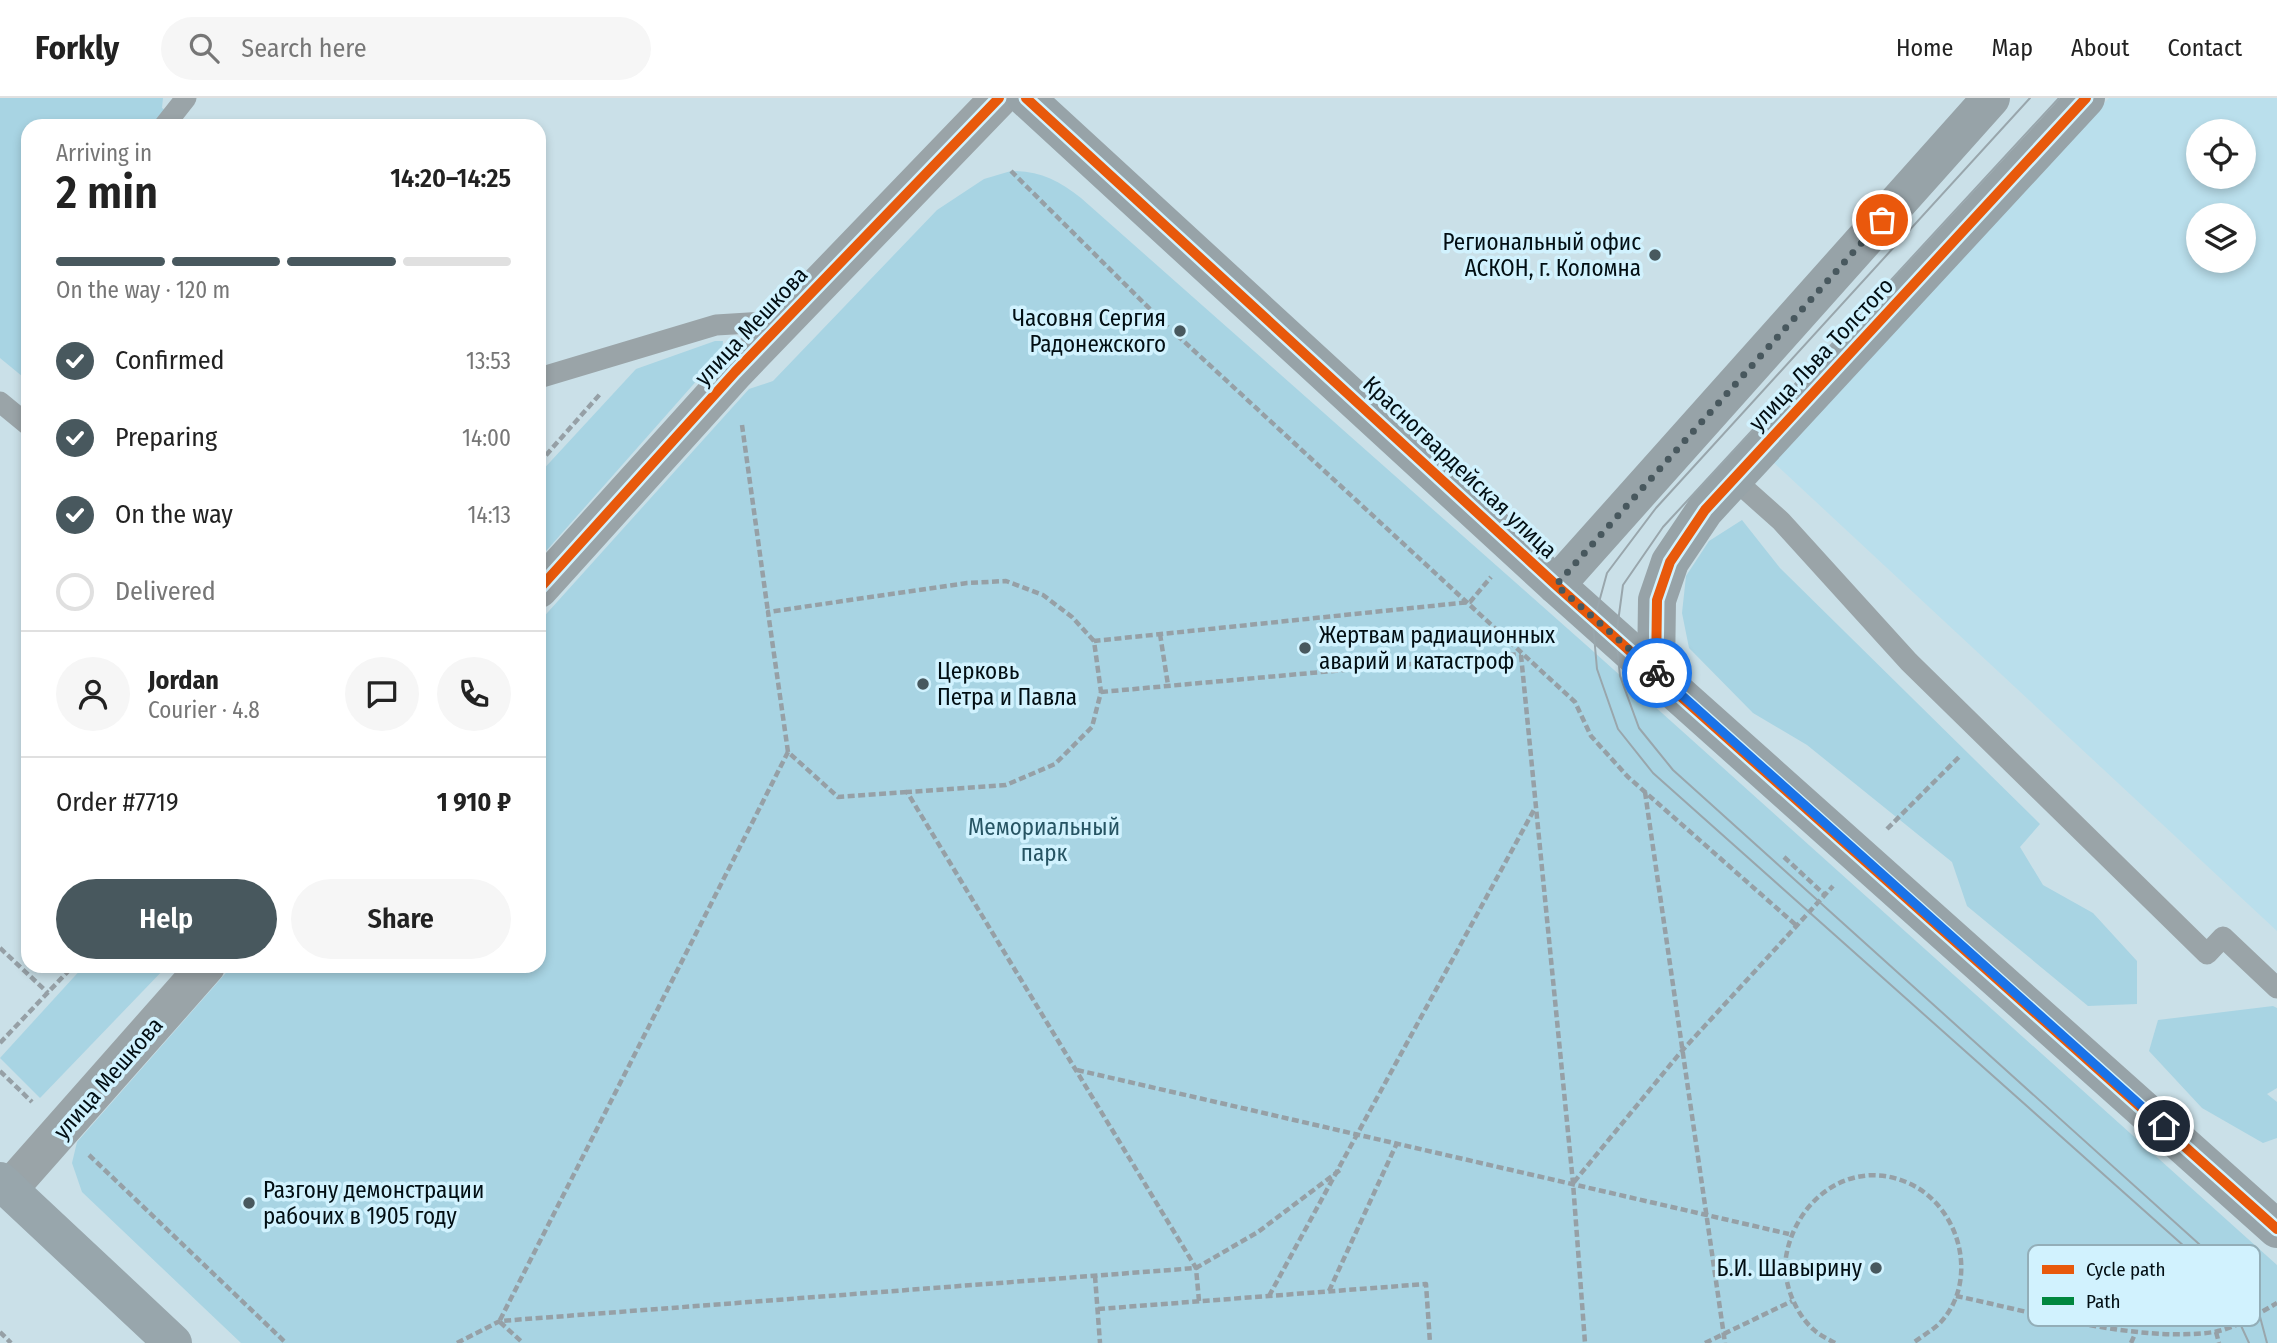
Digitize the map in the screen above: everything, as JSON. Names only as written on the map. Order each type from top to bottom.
[{"type":"main road","points":[[4,1185],[173,1343]]},
{"type":"street","name":"улица Мешкова","points":[[546,581],[735,372],[999,98]]},
{"type":"street","name":"Красногвардейская улица","points":[[1026,98],[1556,585],[1860,855],[2261,1203],[2277,1229]]},
{"type":"street","name":"улица Льва Толстого","points":[[1556,585],[1990,98]]},
{"type":"street","name":"улица Льва Толстого","points":[[1656,672],[1657,600],[1670,562],[1705,510],[2086,98]]},
{"type":"street","name":"улица Мешкова","points":[[4,1185],[200,973]]},
{"type":"lane","points":[[170,119],[186,98]]},
{"type":"lane","points":[[546,376],[716,325],[783,321]]},
{"type":"lane","points":[[0,402],[21,419]]},
{"type":"lane","points":[[1734,479],[1781,522],[1909,662],[2207,954],[2224,937],[2277,988]]},
{"type":"path","points":[[1011,171],[1168,327]]},
{"type":"path","points":[[1177,335],[1470,602],[1521,654],[1575,702],[1591,736],[1628,777],[1797,926]]},
{"type":"path","points":[[546,455],[641,348]]},
{"type":"path","points":[[500,1321],[788,752],[735,372]]},
{"type":"path","points":[[1094,641],[1470,602],[1498,569]]},
{"type":"path","points":[[768,612],[967,583],[1006,581],[1043,595],[1072,617],[1094,641],[1101,692],[1092,727],[1076,747],[1055,764],[1006,785],[838,797],[788,752]]},
{"type":"path","points":[[1160,634],[1168,685]]},
{"type":"path","points":[[1101,692],[1521,654]]},
{"type":"path","points":[[1521,654],[1573,1183],[1585,1343]]},
{"type":"path","points":[[1573,1183],[1680,1053],[1860,855],[1982,733]]},
{"type":"path","points":[[1645,791],[1680,1053],[1725,1343]]},
{"type":"path","points":[[907,792],[1196,1268],[1199,1301]]},
{"type":"path","points":[[1269,1296],[1536,806]]},
{"type":"path","points":[[1784,857],[1825,895]]},
{"type":"path","points":[[0,948],[21,968]]},
{"type":"path","points":[[27,973],[48,993]]},
{"type":"path","points":[[0,1043],[67,973]]},
{"type":"path","points":[[1077,1070],[1790,1234]]},
{"type":"path","points":[[0,1071],[37,1107]]},
{"type":"path","points":[[1329,1292],[1397,1143]]},
{"type":"path","points":[[84,1150],[286,1343]]},
{"type":"path","points":[[457,1343],[500,1321],[1196,1268],[1258,1231],[1340,1170]]},
{"type":"path","points":[[1835,1343],[1812,1329],[1793,1301],[1785,1265],[1790,1234],[1808,1205],[1837,1183],[1871,1176],[1906,1182],[1934,1199],[1955,1229],[1962,1262],[1956,1296],[1939,1324],[1913,1343]]},
{"type":"path","points":[[1095,1276],[1100,1343]]},
{"type":"path","points":[[1098,1309],[1426,1284],[1430,1343]]},
{"type":"path","points":[[1956,1296],[2028,1311]]},
{"type":"path","points":[[1705,1343],[1793,1301]]},
{"type":"path","points":[[2260,1311],[2277,1303]]},
{"type":"path","points":[[500,1321],[523,1343]]},
{"type":"path","points":[[2097,1326],[2135,1334],[2216,1332],[2229,1326]]},
{"type":"path","points":[[0,1332],[11,1343]]},
{"type":"path","points":[[2216,1332],[2219,1343]]},
{"type":"path","points":[[2131,1343],[2135,1334]]},
{"type":"shaded area","points":[[2109,98],[2277,98],[2277,931],[1771,460]]},
{"type":"green space","points":[[0,98],[163,98],[162,108],[178,119],[21,119],[21,375],[0,358]]},
{"type":"green space","name":"Мемориальный парк","points":[[1011,171],[1031,173],[1064,186],[1081,198],[1594,652],[2255,1245],[2028,1245],[2028,1326],[2260,1326],[2260,1250],[2277,1265],[2277,1343],[241,1343],[82,1192],[72,1163],[77,1142],[226,973],[546,973],[546,614],[749,389],[773,381],[937,210],[984,179]]},
{"type":"green space","points":[[715,341],[723,341],[722,352],[546,551],[546,466],[636,369]]},
{"type":"green space","points":[[1742,520],[1780,568],[2040,824],[2020,847],[2043,885],[2093,913],[2137,961],[2137,1004],[2088,1006],[1967,906],[1952,862],[1807,745],[1753,713],[1689,648],[1682,613],[1686,576],[1709,541]]},
{"type":"green space","points":[[78,973],[160,973],[40,1098],[0,1058]]},
{"type":"green space","points":[[2273,1006],[2277,1008],[2277,1088],[2267,1094],[2277,1102],[2277,1138],[2263,1143],[2202,1108],[2149,1051],[2158,1020]]},
{"type":"tram line","points":[[2030,98],[1656,508],[1607,573],[1593,624],[1597,669],[1618,729],[1653,773],[2183,1245]]},
{"type":"tram line","points":[[2059,98],[1663,527],[1623,585],[1616,637],[1620,676],[1639,728],[1673,770],[2200,1245]]},
{"type":"tram line","points":[[2260,1317],[2267,1343]]},
{"type":"tram line","points":[[2241,1326],[2249,1343]]},
{"type":"cycle path","points":[[546,581],[735,372],[999,98]]},
{"type":"cycle path","points":[[1026,98],[1556,585],[2277,1229]]},
{"type":"cycle path","points":[[1656,672],[1657,600],[1670,562],[1705,510],[2086,98]]},
{"type":"way so far","points":[[1657,673],[1556,585],[1882,220]]},
{"type":"place","name":"Региональный офис АСКОН, г. Коломна","points":[[1655,255]]},
{"type":"place","name":"Часовня Сергия Радонежского","points":[[1180,331]]},
{"type":"place","name":"Жертвам радиационных аварий и катастроф","points":[[1305,648]]},
{"type":"place","name":"Церковь Петра и Павла","points":[[923,684]]},
{"type":"place","name":"Разгону демонстрации рабочих в 1905 году","points":[[249,1203]]},
{"type":"place","name":"Б.И. Шавырину","points":[[1876,1268]]},
{"type":"route","points":[[1657,673],[2164,1126]]}]
